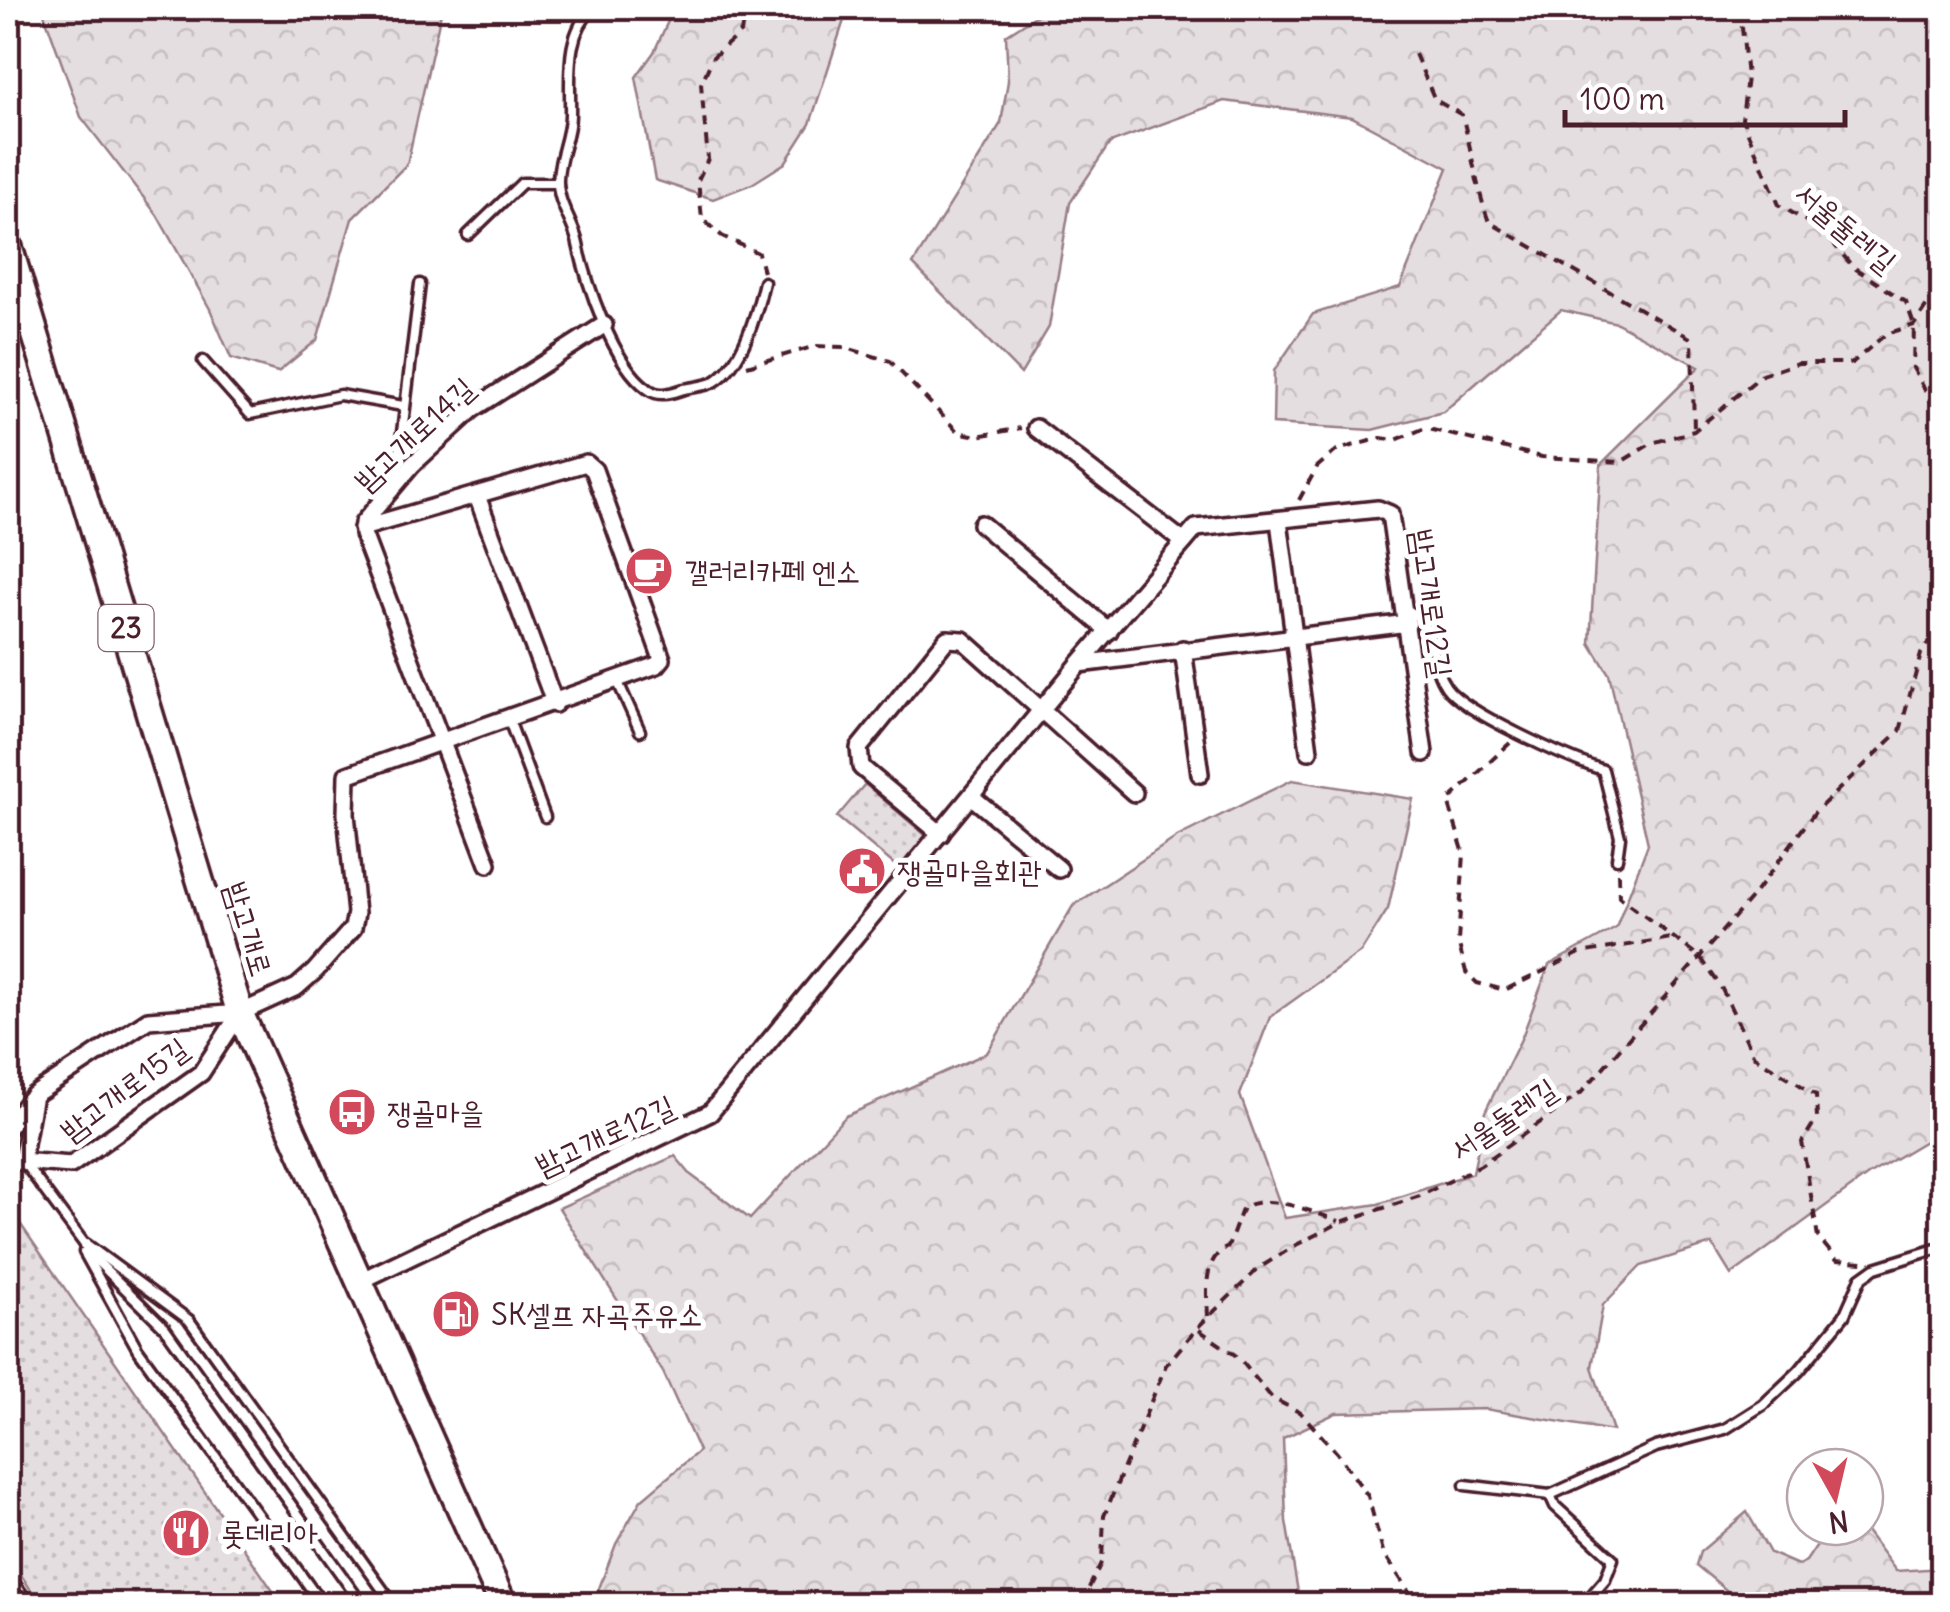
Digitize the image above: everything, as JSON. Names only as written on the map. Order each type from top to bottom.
[{"type":"main road","name":"밤고개로","points":[[8,244],[240,1012],[356,1282],[502,1604]]},
{"type":"street","name":"밤고개로14길","points":[[488,864],[362,528],[364,517],[472,408],[604,325]]},
{"type":"street","points":[[1036,428],[1184,542]]},
{"type":"street","points":[[240,1012],[297,987],[353,928],[356,913],[346,814],[347,775],[657,666],[662,651],[594,470],[586,463],[362,528]]},
{"type":"street","points":[[476,496],[555,704]]},
{"type":"street","name":"밤고개로12길","points":[[356,1282],[710,1113],[1079,664],[1196,528],[1378,510],[1390,514],[1424,754]]},
{"type":"street","points":[[1284,520],[1309,751]]},
{"type":"street","points":[[981,524],[1108,632]]},
{"type":"street","points":[[1079,664],[1295,638],[1407,616]]},
{"type":"street","points":[[941,834],[861,767],[858,758],[860,748],[947,639],[963,640],[1134,793]]},
{"type":"street","points":[[1183,650],[1200,774]]},
{"type":"street","points":[[972,797],[1059,869]]},
{"type":"street","name":"밤고개로15길","points":[[240,1012],[201,1072],[71,1165],[15,1160],[34,1095],[148,1020],[240,1012]]},
{"type":"street","points":[[8,1127],[34,1095]]},
{"type":"street","points":[[8,1580],[25,1604]]},
{"type":"lane","points":[[592,8],[577,23],[572,39],[570,127],[558,182],[576,236],[582,274],[604,325],[642,384],[657,394],[712,383],[726,372],[756,317],[764,282]]},
{"type":"lane","points":[[468,236],[522,184],[558,182]]},
{"type":"lane","points":[[396,482],[420,284]]},
{"type":"lane","points":[[203,361],[250,414],[340,394],[403,406]]},
{"type":"lane","points":[[1407,616],[1422,617],[1430,630],[1437,671],[1448,691],[1563,757],[1603,770],[1620,838],[1618,859]]},
{"type":"lane","points":[[618,680],[640,731]]},
{"type":"lane","points":[[509,720],[545,817]]},
{"type":"lane","points":[[15,1160],[75,1235],[165,1328],[362,1604]]},
{"type":"lane","points":[[75,1235],[137,1348],[322,1604]]},
{"type":"lane","points":[[75,1235],[189,1320],[393,1604]]},
{"type":"lane","points":[[1464,1486],[1550,1495],[1656,1447],[1725,1429],[1763,1405],[1799,1371],[1844,1316],[1861,1278],[1888,1264],[1942,1247]]},
{"type":"lane","points":[[1550,1495],[1555,1506],[1613,1559],[1606,1580],[1584,1604]]},
{"type":"path","points":[[746,8],[741,32],[704,70],[700,104],[708,159],[698,180],[702,219],[722,236],[758,253],[764,282]]},
{"type":"path","name":"서울둘레길","points":[[1740,8],[1747,77],[1742,119],[1779,204],[1823,231],[1853,267],[1906,302],[1914,325]]},
{"type":"path","points":[[1415,54],[1435,100],[1462,115],[1474,157],[1477,190],[1489,222],[1692,340],[1694,431]]},
{"type":"path","points":[[1942,282],[1914,325],[1913,368],[1940,419],[1932,494],[1942,528]]},
{"type":"path","points":[[1284,520],[1317,467],[1338,450],[1381,438],[1396,440],[1425,428],[1542,457],[1621,462],[1652,443],[1694,431],[1762,375],[1798,363],[1852,363],[1886,334],[1914,325]]},
{"type":"path","points":[[726,372],[816,346],[843,347],[890,361],[958,432],[968,436],[1036,428]]},
{"type":"path","name":"서울둘레길","points":[[1081,1603],[1102,1562],[1104,1516],[1166,1364],[1200,1325],[1259,1268],[1341,1222],[1420,1196],[1481,1164],[1582,1093],[1752,897],[1815,812],[1900,731],[1921,654],[1942,622]]},
{"type":"path","points":[[1520,733],[1448,802],[1464,854],[1458,941],[1466,972],[1477,983],[1504,990],[1580,953],[1671,938]]},
{"type":"path","points":[[1618,859],[1619,897],[1697,957],[1721,988],[1754,1056],[1816,1095],[1817,1118],[1802,1142],[1818,1237],[1836,1260],[1888,1264]]},
{"type":"path","points":[[1208,1316],[1211,1266],[1219,1251],[1228,1248],[1243,1207],[1252,1202],[1279,1204],[1341,1222]]},
{"type":"path","points":[[1200,1325],[1200,1332],[1238,1357],[1272,1398],[1301,1413],[1337,1453],[1368,1496],[1383,1552],[1417,1604]]},
{"type":"path","points":[[1052,1604],[1081,1603]]},
{"type":"green space","points":[[42,8],[442,8],[407,164],[352,219],[317,340],[278,372],[231,358],[210,309],[157,215],[81,117]]},
{"type":"green space","points":[[674,8],[848,8],[810,124],[785,163],[752,184],[713,199],[655,180],[636,77],[654,52]]},
{"type":"green space","points":[[1048,8],[1942,8],[1942,1131],[1868,1175],[1731,1275],[1712,1244],[1641,1266],[1603,1305],[1592,1367],[1613,1431],[1485,1409],[1336,1413],[1283,1438],[1286,1521],[1300,1604],[593,1604],[616,1544],[641,1500],[699,1451],[663,1372],[559,1208],[675,1156],[691,1175],[750,1219],[846,1116],[987,1053],[1073,906],[1177,837],[1292,780],[1413,799],[1388,909],[1361,952],[1270,1017],[1240,1095],[1285,1218],[1378,1204],[1473,1173],[1485,1112],[1522,1037],[1549,965],[1616,928],[1648,844],[1609,674],[1590,643],[1601,464],[1699,367],[1617,323],[1561,310],[1443,412],[1372,430],[1273,424],[1274,371],[1313,314],[1400,287],[1448,168],[1352,117],[1224,101],[1110,143],[1070,203],[1049,327],[1021,374],[913,264],[1001,123],[1008,81],[1006,35]]},
{"type":"green space","points":[[865,784],[930,839],[902,871],[837,817]]},
{"type":"green space","points":[[8,1206],[282,1604],[40,1604],[8,1555]]},
{"type":"green space","points":[[1747,1512],[1770,1553],[1798,1565],[1815,1547],[1878,1547],[1896,1571],[1942,1568],[1942,1604],[1743,1604],[1696,1565],[1700,1552]]},
{"type":"place","name":"갤러리카페 엔소","points":[[649,571]]},
{"type":"place","name":"쟁골마을회관","points":[[862,871]]},
{"type":"place","name":"쟁골마을","points":[[352,1112]]},
{"type":"place","name":"SK셀프 자곡주유소","points":[[456,1314]]},
{"type":"place","name":"롯데리아","points":[[186,1533]]}]
